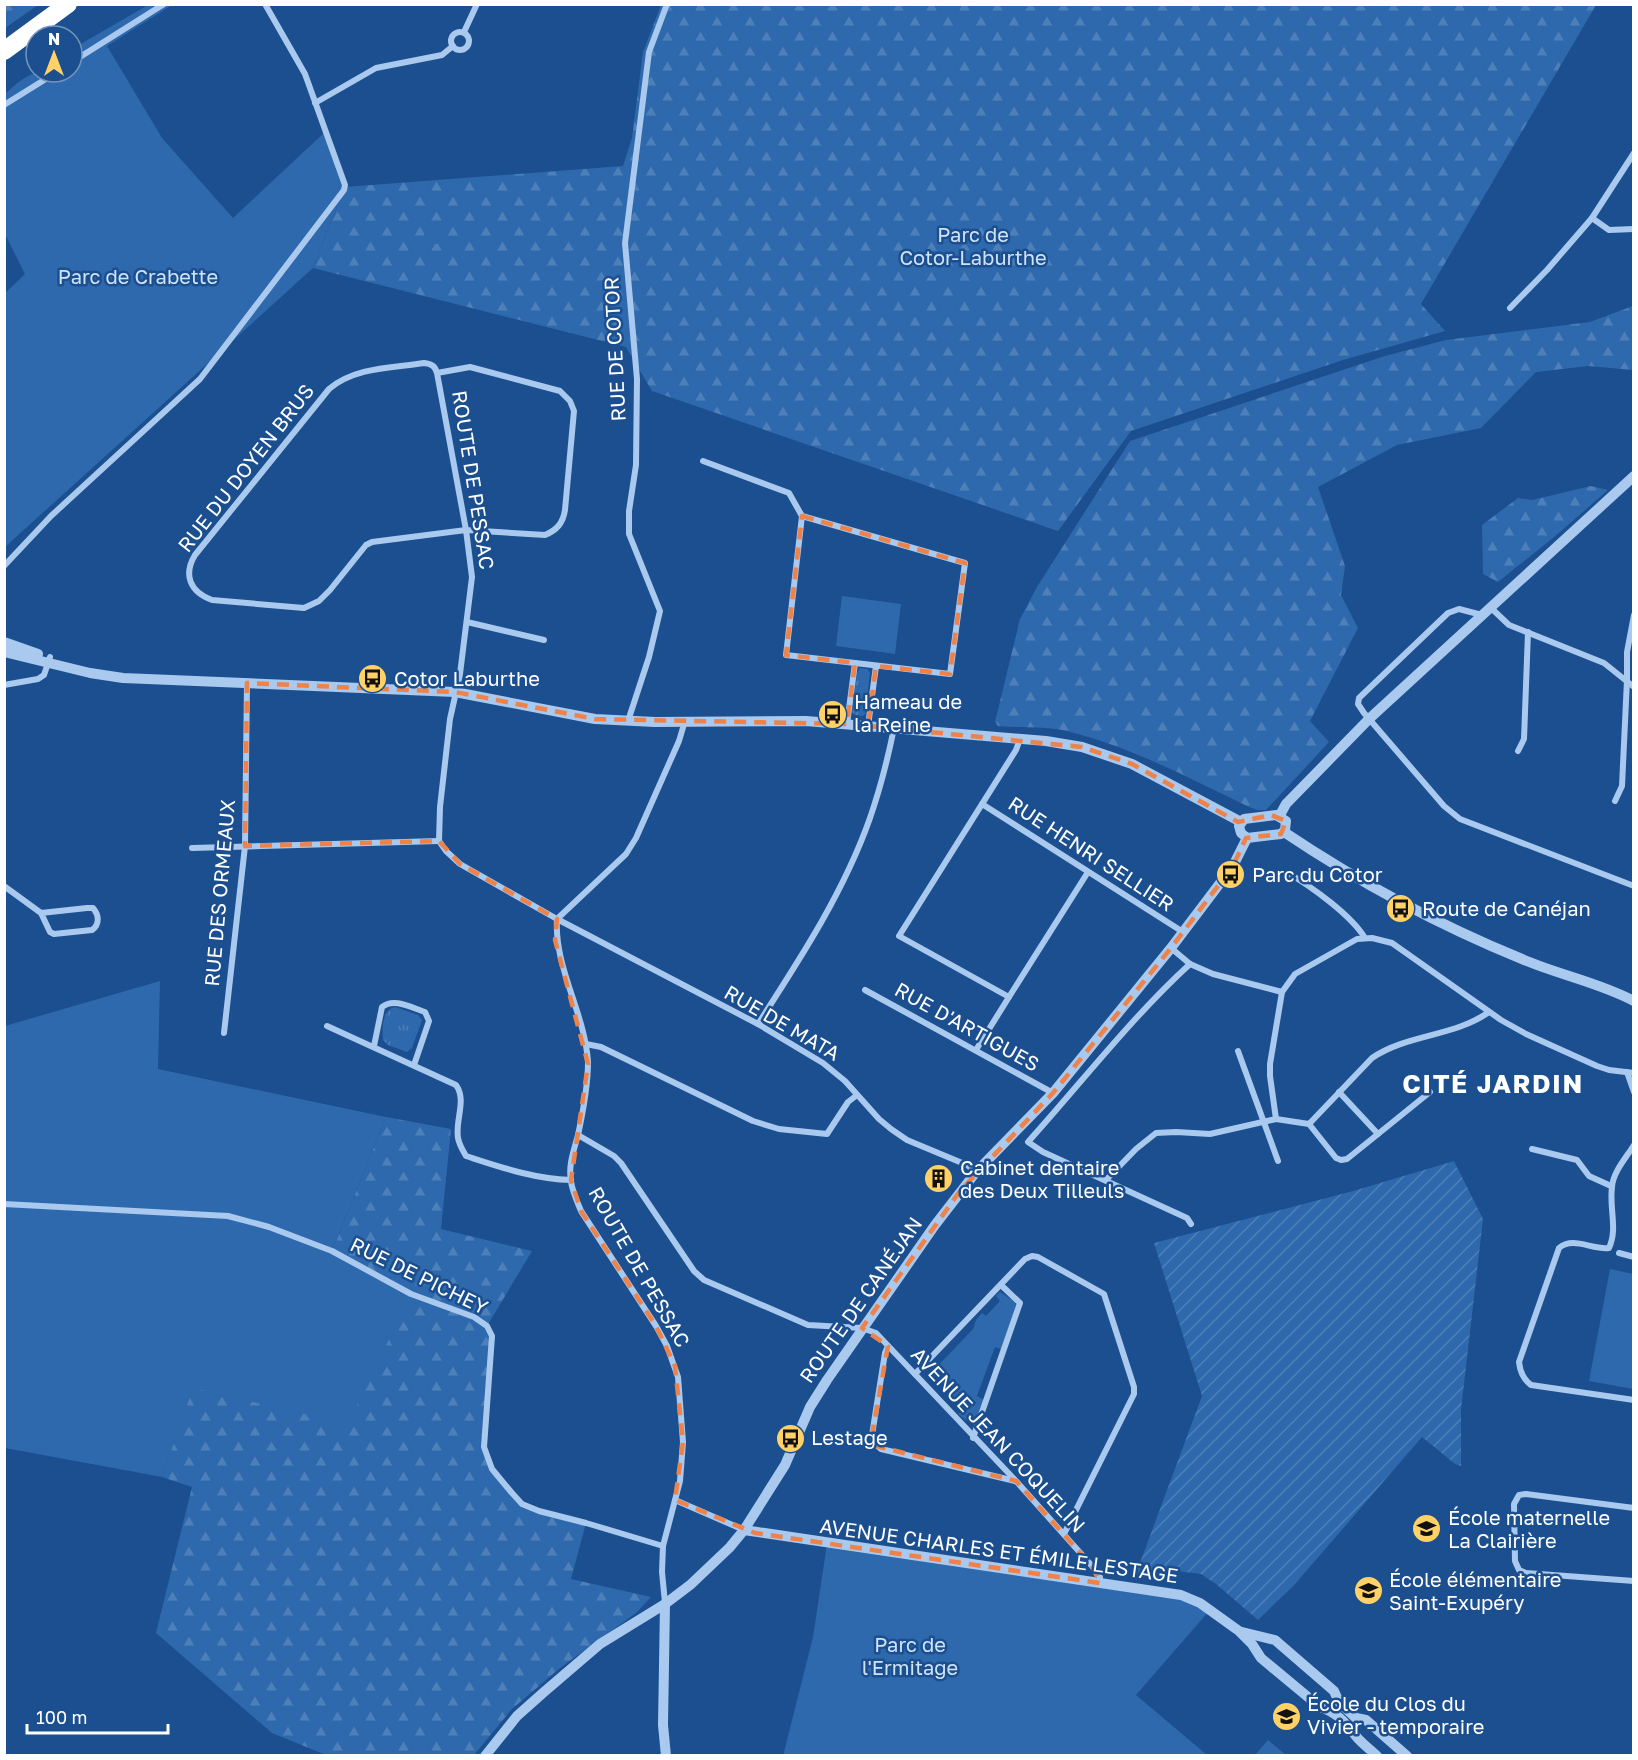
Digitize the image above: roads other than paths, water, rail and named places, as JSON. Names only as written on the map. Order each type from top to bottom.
[{"type":"highway","points":[[4,51],[66,7]]},
{"type":"street","points":[[84,54],[164,4]]},
{"type":"street","points":[[4,566],[51,516],[200,379],[345,187],[305,74],[265,4]]},
{"type":"street","points":[[464,32],[477,4]]},
{"type":"street","name":"RUE DE COTOR","points":[[628,721],[649,657],[660,611],[629,534],[629,511],[636,465],[637,379],[626,243],[649,52],[667,4]]},
{"type":"street","points":[[453,46],[452,36],[458,32],[464,32]]},
{"type":"street","points":[[453,46],[463,49],[468,45],[469,38],[464,32]]},
{"type":"street","points":[[315,103],[376,68],[442,55],[453,46]]},
{"type":"street","points":[[4,105],[38,84]]},
{"type":"street","points":[[1510,308],[1592,218],[1634,153]]},
{"type":"street","points":[[1592,218],[1609,230],[1634,229]]},
{"type":"street","name":"RUE DU DOYEN BRUS","points":[[424,363],[430,364],[436,370],[470,367],[560,391],[570,400],[573,409],[565,510],[560,525],[545,535],[466,530],[372,542],[366,545],[319,601],[304,608],[212,600],[197,593],[189,576],[190,562],[329,389],[344,378],[362,372],[424,363]]},
{"type":"street","name":"ROUTE DE PESSAC","points":[[436,370],[466,530],[472,577],[445,767],[438,831],[439,841]]},
{"type":"street","points":[[703,461],[789,493],[802,516],[786,655],[950,674],[965,563],[802,516]]},
{"type":"street","points":[[1280,815],[1286,804],[1369,719],[1634,476]]},
{"type":"street","points":[[1634,687],[1604,663],[1504,622],[1486,611],[1459,609],[1448,613],[1359,698],[1358,704],[1444,806],[1460,819],[1634,886]]},
{"type":"street","points":[[1615,801],[1622,786],[1627,652],[1634,615]]},
{"type":"street","points":[[467,622],[544,640]]},
{"type":"street","points":[[1518,751],[1524,739],[1528,632]]},
{"type":"street","points":[[4,642],[49,660]]},
{"type":"street","points":[[4,652],[159,679],[456,692],[577,716],[628,721],[778,720],[1020,739],[1082,747],[1146,771],[1241,822]]},
{"type":"street","points":[[4,685],[38,679],[44,675],[49,660]]},
{"type":"street","points":[[847,724],[855,663]]},
{"type":"street","points":[[868,726],[876,666]]},
{"type":"street","name":"RUE DES ORMEAUX","points":[[224,1033],[245,846],[247,683]]},
{"type":"street","points":[[192,848],[439,841],[452,858],[460,864],[557,919],[626,854],[636,838],[686,721]]},
{"type":"street","points":[[758,1024],[800,959],[843,880],[869,819],[894,728]]},
{"type":"street","points":[[1009,997],[899,936],[1016,750],[1020,739]]},
{"type":"street","name":"RUE HENRI SELLIER","points":[[982,804],[1183,932]]},
{"type":"street","points":[[1280,815],[1286,820],[1286,826],[1284,832],[1278,836],[1247,838],[1239,830],[1241,822],[1248,818],[1280,815]]},
{"type":"street","points":[[1284,832],[1387,893],[1451,926],[1524,960],[1603,987],[1634,1001]]},
{"type":"street","name":"ROUTE DE CANÉJAN","points":[[485,1755],[517,1716],[600,1644],[665,1604],[699,1577],[730,1547],[744,1530],[785,1465],[810,1407],[862,1328],[935,1225],[976,1172],[1053,1093],[1171,948],[1233,866],[1247,838]]},
{"type":"street","points":[[976,1050],[1088,872]]},
{"type":"street","points":[[1288,873],[1358,927],[1365,938]]},
{"type":"street","points":[[4,885],[41,913],[46,927],[54,934],[92,930],[98,925],[98,913],[93,908],[41,913]]},
{"type":"street","name":"ROUTE DE PESSAC","points":[[557,919],[555,939],[586,1044],[588,1064],[578,1135],[571,1159],[570,1180],[581,1211],[656,1326],[675,1366],[680,1386],[683,1442],[680,1481],[663,1546],[662,1572],[665,1604],[663,1725],[666,1755]]},
{"type":"street","name":"RUE DE MATA","points":[[557,919],[758,1024],[823,1063],[846,1081],[891,1129],[907,1140],[967,1165],[976,1172]]},
{"type":"street","points":[[1276,1119],[1270,1064],[1282,992],[1295,974],[1349,941],[1365,938],[1382,939],[1392,943],[1489,1012],[1526,1034],[1603,1068],[1630,1072],[1634,1092]]},
{"type":"street","points":[[1171,948],[1191,964],[1213,974],[1282,992]]},
{"type":"street","points":[[1191,964],[1129,1024],[1077,1088],[1028,1142],[1043,1152],[1187,1218],[1191,1224]]},
{"type":"street","name":"RUE D'ARTIGUES","points":[[865,990],[1053,1093]]},
{"type":"street","points":[[374,1046],[382,1007],[386,1004],[392,1002],[425,1012],[429,1021],[414,1065]]},
{"type":"street","points":[[1309,1124],[1372,1058],[1380,1053],[1420,1038],[1468,1025],[1489,1012]]},
{"type":"street","points":[[327,1026],[456,1085],[460,1090],[458,1139],[466,1156],[508,1170],[557,1180],[570,1180]]},
{"type":"street","points":[[586,1044],[601,1047],[746,1118],[779,1129],[827,1134],[848,1102],[857,1095]]},
{"type":"street","points":[[1238,1051],[1278,1161]]},
{"type":"street","points":[[1339,1092],[1378,1134]]},
{"type":"street","points":[[1106,1180],[1136,1149],[1156,1133],[1210,1134],[1276,1119],[1309,1124],[1336,1158],[1341,1161],[1347,1159],[1430,1092]]},
{"type":"street","points":[[578,1135],[614,1156],[621,1163],[694,1271],[704,1280],[808,1324],[862,1328]]},
{"type":"street","points":[[1634,1145],[1611,1186],[1613,1239],[1609,1248],[1599,1249],[1576,1242],[1564,1244],[1559,1248],[1519,1362],[1525,1380],[1531,1385],[1634,1400]]},
{"type":"street","points":[[1532,1149],[1577,1160],[1589,1176],[1611,1186]]},
{"type":"street","name":"RUE DE PICHEY","points":[[4,1204],[228,1216],[303,1239],[332,1251],[411,1294],[474,1317],[487,1326],[492,1336],[484,1447],[492,1469],[522,1504],[539,1511],[663,1546]]},
{"type":"street","points":[[1619,1253],[1634,1257]]},
{"type":"street","points":[[915,1374],[1025,1259],[1032,1256],[1038,1257],[1104,1294],[1134,1387],[1134,1394],[1064,1534]]},
{"type":"street","points":[[973,1438],[1020,1303],[1001,1285]]},
{"type":"street","name":"AVENUE JEAN COQUELIN","points":[[862,1328],[876,1334],[1016,1481],[1097,1571],[1100,1583]]},
{"type":"street","points":[[888,1346],[872,1435],[876,1446],[1016,1481]]},
{"type":"street","points":[[1634,1508],[1526,1494],[1519,1495],[1514,1504],[1515,1561],[1519,1570],[1526,1573],[1634,1581]]},
{"type":"street","points":[[675,1500],[744,1530]]},
{"type":"street","name":"AVENUE CHARLES ET ÉMILE LESTAGE","points":[[744,1530],[1181,1595],[1200,1603],[1239,1631],[1261,1658],[1320,1707],[1331,1711],[1349,1726],[1355,1736],[1377,1755]]},
{"type":"street","name":"AVENUE CHARLES ET ÉMILE LESTAGE","points":[[1239,1631],[1275,1640],[1334,1691],[1339,1702],[1356,1718],[1366,1720],[1407,1755]]},
{"type":"street","points":[[1254,1647],[1262,1636]]},
{"type":"place","name":"Cotor Laburthe","points":[[373,679]]},
{"type":"place","name":"Hameau de la Reine","points":[[833,714]]},
{"type":"place","name":"Parc du Cotor","points":[[1231,875]]},
{"type":"place","name":"Route de Canéjan","points":[[1401,909]]},
{"type":"place","name":"Cabinet dentaire des Deux Tilleuls","points":[[939,1179]]},
{"type":"place","name":"Lestage","points":[[790,1438]]},
{"type":"place","name":"École maternelle La Clairière","points":[[1427,1529]]},
{"type":"place","name":"École élémentaire Saint-Exupéry","points":[[1368,1591]]},
{"type":"place","name":"École du Clos du Vivier - temporaire","points":[[1286,1716]]},
{"type":"district","name":"CITÉ JARDIN","points":[[1493,1084]]},
{"type":"park label","name":"Parc de Cotor-Laburthe","points":[[973,246]]},
{"type":"park label","name":"Parc de Crabette","points":[[138,277]]},
{"type":"park label","name":"Parc de l'Ermitage","points":[[910,1656]]}]
